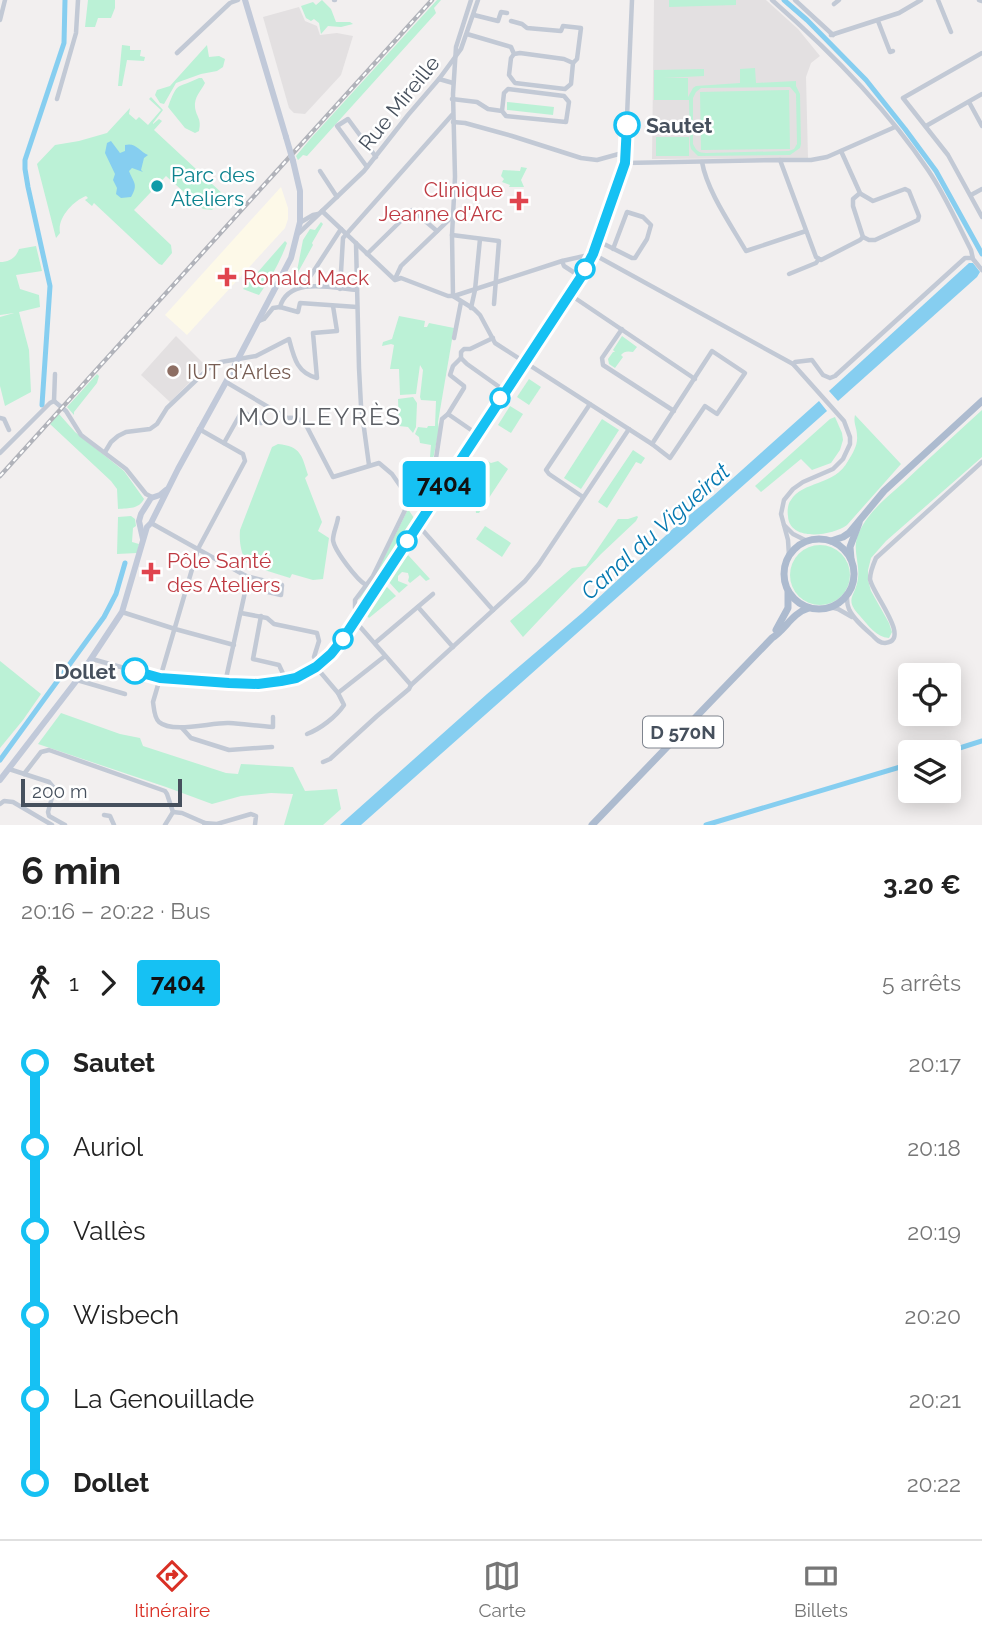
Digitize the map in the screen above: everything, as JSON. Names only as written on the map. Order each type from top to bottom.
[{"type":"main road","points":[[0,780],[77,680],[122,612],[156,499],[168,488],[226,382],[291,258],[299,233],[300,191],[245,0]]},
{"type":"main road","points":[[830,541],[843,537],[884,492],[982,401]]},
{"type":"main road","points":[[146,525],[139,518],[150,500],[156,499]]},
{"type":"main road","points":[[850,559],[841,547],[830,541],[807,541],[789,555],[784,570],[788,592],[799,603],[815,609],[830,607],[847,595],[854,576],[850,547],[861,519]]},
{"type":"main road","name":"D 570N","points":[[592,825],[772,638],[788,608],[788,592]]},
{"type":"main road","name":"D 570N","points":[[772,638],[779,634],[795,614],[809,608]]},
{"type":"street","points":[[0,19],[5,0]]},
{"type":"street","points":[[57,99],[76,33],[78,0]]},
{"type":"street","points":[[177,53],[230,3],[238,0]]},
{"type":"street","points":[[453,296],[455,177],[452,99],[456,47],[471,0]]},
{"type":"street","name":"Rue Mireille","points":[[318,213],[376,157],[455,58],[461,50],[478,0]]},
{"type":"street","points":[[92,659],[160,678],[258,684],[296,678],[318,666],[338,647],[581,277],[593,254],[625,163],[632,0]]},
{"type":"street","points":[[772,0],[846,70],[919,157],[936,183],[974,260],[982,270]]},
{"type":"street","points":[[795,0],[832,35],[899,13],[921,0]]},
{"type":"street","points":[[939,0],[951,33]]},
{"type":"street","points":[[474,15],[498,21],[500,12],[507,13]]},
{"type":"street","points":[[511,21],[527,28],[561,31],[564,26],[581,28],[571,84],[565,89],[515,83],[509,75],[514,54],[564,58],[573,63]]},
{"type":"street","points":[[878,21],[890,52],[893,51]]},
{"type":"street","points":[[467,34],[503,43],[511,47],[514,54]]},
{"type":"street","points":[[982,53],[903,98],[948,155],[982,217]]},
{"type":"street","points":[[439,79],[453,83]]},
{"type":"street","points":[[452,99],[477,102],[488,109],[502,111],[506,116],[566,122],[569,102],[564,96],[508,89],[504,93],[502,111]]},
{"type":"street","points":[[926,126],[982,94]]},
{"type":"street","points":[[969,102],[982,126]]},
{"type":"street","points":[[340,289],[343,238],[452,114]]},
{"type":"street","points":[[367,167],[337,126],[348,119],[376,157]]},
{"type":"street","points":[[453,122],[512,136],[581,158],[597,160],[626,152]]},
{"type":"street","points":[[625,163],[811,160],[827,157],[895,127]]},
{"type":"street","points":[[841,151],[860,193],[873,201],[909,191],[919,216],[918,220],[875,240],[869,240],[863,237],[853,206],[853,199],[860,193]]},
{"type":"street","points":[[780,160],[817,258],[816,263],[789,274]]},
{"type":"street","points":[[702,162],[715,195],[746,251],[806,231]]},
{"type":"street","points":[[320,171],[337,197]]},
{"type":"street","points":[[971,195],[982,189]]},
{"type":"street","points":[[300,205],[306,212],[318,213],[341,229],[395,280]]},
{"type":"street","points":[[367,254],[412,210],[437,231]]},
{"type":"street","points":[[598,241],[613,248],[635,258],[647,239],[650,225],[643,217],[627,212],[613,248]]},
{"type":"street","points":[[300,222],[318,213]]},
{"type":"street","points":[[299,233],[318,213]]},
{"type":"street","points":[[395,280],[401,266],[454,215]]},
{"type":"street","points":[[280,307],[282,299],[303,286],[341,229]]},
{"type":"street","points":[[452,236],[499,241],[494,304]]},
{"type":"street","points":[[817,258],[829,256],[863,237]]},
{"type":"street","points":[[471,308],[480,239]]},
{"type":"street","points":[[356,242],[362,406],[369,465]]},
{"type":"street","points":[[395,280],[401,278],[453,296],[562,261],[593,254],[793,364],[836,410],[850,437],[847,453],[839,465],[803,482],[787,495],[782,508],[789,555]]},
{"type":"street","points":[[793,364],[812,360],[823,375],[830,378],[835,376],[965,258],[974,260]]},
{"type":"street","points":[[562,261],[564,266],[581,277]]},
{"type":"street","points":[[303,286],[357,290]]},
{"type":"street","points":[[569,295],[695,379]]},
{"type":"street","points":[[453,296],[480,315],[495,343],[670,458],[705,406],[717,414],[745,373],[712,351],[652,444]]},
{"type":"street","points":[[454,338],[461,302]]},
{"type":"street","points":[[257,321],[262,320],[273,307],[298,312],[300,303],[357,307]]},
{"type":"street","points":[[105,452],[118,436],[126,432],[150,429],[157,424],[167,408],[215,364],[256,356],[289,340],[297,366],[305,373],[317,377],[313,333],[337,331],[333,306]]},
{"type":"street","points":[[622,330],[602,358],[603,365],[674,411]]},
{"type":"street","points":[[493,338],[470,349],[464,349],[461,358],[505,391]]},
{"type":"street","points":[[447,479],[437,471],[435,465],[442,419],[464,388],[450,375],[453,366],[461,358]]},
{"type":"street","points":[[0,453],[52,402],[55,374]]},
{"type":"street","points":[[226,382],[287,418],[303,421],[333,478],[379,463],[410,499],[373,576],[355,600],[355,608],[360,614]]},
{"type":"street","points":[[52,402],[66,411],[81,435],[126,469],[146,494],[156,499]]},
{"type":"street","points":[[583,497],[546,470],[590,404]]},
{"type":"street","points":[[224,443],[242,411],[261,423]]},
{"type":"street","points":[[448,414],[477,434]]},
{"type":"street","points":[[0,418],[4,419],[9,430]]},
{"type":"street","points":[[200,429],[243,454],[245,461],[198,549],[153,702],[157,721],[181,728],[229,723],[273,727],[273,717]]},
{"type":"street","points":[[323,762],[330,759],[409,690],[411,685],[531,574],[629,429]]},
{"type":"street","points":[[830,607],[849,613],[878,642],[888,643],[894,639],[896,633],[892,622],[870,580],[876,558],[982,462]]},
{"type":"street","points":[[338,518],[334,545],[356,577],[366,585]]},
{"type":"street","points":[[783,524],[793,534],[807,541]]},
{"type":"street","points":[[146,525],[198,549],[246,576],[282,586],[281,595],[246,587]]},
{"type":"street","points":[[418,525],[493,610]]},
{"type":"street","points":[[225,683],[246,587],[246,576]]},
{"type":"street","points":[[375,643],[433,594]]},
{"type":"street","points":[[847,595],[848,608],[861,624]]},
{"type":"street","points":[[418,607],[453,647]]},
{"type":"street","points":[[122,612],[234,645]]},
{"type":"street","points":[[241,612],[267,618],[274,624],[317,633],[319,641],[314,657],[344,705],[315,731],[307,734]]},
{"type":"street","points":[[261,616],[253,659],[279,665],[286,680]]},
{"type":"street","points":[[355,621],[411,685]]},
{"type":"street","points":[[338,693],[385,656]]},
{"type":"street","points":[[77,680],[125,694]]},
{"type":"street","points":[[181,728],[191,738],[229,751],[272,747]]},
{"type":"street","points":[[23,774],[41,752],[49,750],[165,791],[173,812]]},
{"type":"street","points":[[14,763],[23,774]]},
{"type":"street","points":[[9,769],[49,782],[54,788],[49,816],[65,825]]},
{"type":"street","points":[[0,804],[13,802],[52,825]]},
{"type":"street","points":[[173,812],[182,813],[205,824],[217,824],[251,814],[256,816],[255,825]]},
{"type":"street","points":[[165,825],[173,812]]},
{"type":"street","points":[[104,815],[110,816],[114,825]]},
{"type":"shaded area","points":[[654,0],[766,0],[798,29],[820,56],[811,63],[806,77],[808,158],[652,159]]},
{"type":"shaded area","points":[[299,7],[305,21],[317,26],[320,35],[337,33],[353,36],[341,75],[305,114],[294,113],[289,108],[263,17]]},
{"type":"shaded area","points":[[281,187],[288,208],[285,228],[187,335],[165,315]]},
{"type":"shaded area","name":"IUT d'Arles","points":[[176,336],[206,366],[170,402],[141,375]]},
{"type":"green space","points":[[88,0],[115,0],[111,18],[98,18],[95,27],[85,27]]},
{"type":"green space","points":[[322,0],[331,9],[336,22],[353,24],[328,26],[321,34],[319,23],[306,18],[301,6],[313,2],[316,5]]},
{"type":"green space","points":[[437,0],[441,0],[434,8],[436,13],[307,156],[303,155],[298,160],[296,156],[312,137]]},
{"type":"green space","points":[[669,0],[736,0],[736,5],[669,7]]},
{"type":"green space","points":[[122,45],[130,46],[130,50],[141,50],[140,56],[145,57],[144,61],[127,60],[122,86],[118,86]]},
{"type":"green space","points":[[207,45],[209,57],[219,56],[225,59],[223,67],[176,83],[164,104],[160,103],[155,95],[157,90],[170,86]]},
{"type":"green space","points":[[755,68],[756,83],[796,81],[800,94],[801,144],[800,148],[790,155],[698,156],[690,145],[689,100],[654,100],[654,70],[704,69],[704,76],[664,78],[688,78],[688,97],[696,86],[740,83],[740,69]],"holes":[[[790,87],[796,94],[797,144],[794,149],[706,153],[698,151],[693,144],[693,98],[701,88]]]},
{"type":"green space","points":[[199,78],[205,83],[196,100],[200,127],[195,133],[185,128],[168,107],[176,89]]},
{"type":"green space","points":[[789,90],[790,149],[701,150],[700,92]]},
{"type":"green space","points":[[151,97],[163,110],[153,123],[159,119],[162,121],[154,130],[225,196],[212,210],[203,209],[166,176],[134,210],[171,245],[172,253],[162,265],[94,203],[92,206],[85,200],[88,198],[86,196],[67,211],[56,238],[37,164],[55,145],[107,133],[130,108],[129,114],[136,120],[139,117],[148,125],[161,110],[149,99]]},
{"type":"green space","points":[[507,102],[554,107],[553,115],[507,110]]},
{"type":"green space","points":[[656,137],[689,137],[689,156],[656,156]]},
{"type":"green space","points":[[521,167],[527,168],[521,180],[524,187],[509,187],[510,185],[502,182],[503,170],[520,171]]},
{"type":"green space","points":[[321,222],[323,224],[296,276],[303,240],[310,229],[315,230]]},
{"type":"green space","points":[[285,241],[287,243],[278,263],[259,295],[243,289]]},
{"type":"green space","points":[[36,246],[42,271],[16,275],[20,289],[39,295],[40,307],[19,312],[29,350],[31,392],[5,406],[0,386],[0,317],[14,313],[0,315],[0,262],[12,259],[19,249]]},
{"type":"green space","points":[[399,316],[425,321],[424,327],[429,323],[454,328],[438,422],[439,430],[425,498],[418,513],[416,502],[405,489],[414,485],[425,486],[426,459],[430,457],[431,445],[420,443],[415,434],[418,427],[435,426],[436,401],[421,400],[423,370],[420,365],[416,394],[400,395],[399,369],[390,369],[394,345],[382,346],[383,342],[392,339]]},
{"type":"green space","points":[[622,336],[637,347],[633,352],[622,354],[623,357],[615,368],[609,364],[608,359],[615,352],[613,350]]},
{"type":"green space","points":[[97,374],[97,383],[74,415],[67,407]]},
{"type":"green space","points":[[529,379],[541,387],[529,405],[517,397]]},
{"type":"green space","points":[[413,397],[417,403],[416,427],[413,433],[408,427],[399,426],[398,399]]},
{"type":"green space","points":[[510,406],[523,414],[511,433],[498,425]]},
{"type":"green space","points":[[982,410],[982,457],[886,541],[871,558],[868,580],[871,591],[892,632],[889,638],[880,635],[869,627],[851,601],[858,578],[858,535],[877,507]]},
{"type":"green space","points":[[59,414],[75,432],[124,471],[144,499],[139,505],[118,509],[117,489],[111,481],[50,424]]},
{"type":"green space","points":[[855,415],[901,464],[847,525],[822,534],[796,530],[790,524],[788,516],[790,501],[803,489],[835,475],[842,469],[857,443]]},
{"type":"green space","points":[[835,417],[843,440],[831,463],[812,470],[801,459],[761,492],[755,486],[830,419]]},
{"type":"green space","points":[[602,419],[619,430],[581,489],[564,478]]},
{"type":"green space","points":[[278,444],[292,447],[304,462],[308,475],[305,478],[322,522],[318,531],[329,538],[323,579],[313,580],[292,574],[290,578],[248,565],[242,553],[240,530],[272,447]]},
{"type":"green space","points":[[633,450],[645,458],[641,464],[636,462],[607,508],[598,502]]},
{"type":"green space","points":[[487,461],[498,461],[508,469],[479,513],[476,513],[475,501],[481,495],[481,477]]},
{"type":"green space","points":[[408,509],[413,521],[359,602],[360,596],[375,576]]},
{"type":"green space","points":[[131,516],[135,519],[132,542],[139,544],[137,553],[117,554],[118,517]]},
{"type":"green space","points":[[637,516],[636,521],[523,637],[510,621],[572,568],[586,566],[618,519]]},
{"type":"green space","points":[[485,526],[511,543],[502,557],[476,539]]},
{"type":"green space","points":[[814,545],[826,545],[845,558],[850,575],[848,587],[837,600],[826,605],[814,605],[795,592],[790,581],[790,569],[803,550]]},
{"type":"green space","points":[[408,555],[430,579],[426,581],[420,575],[410,583],[408,573],[402,572],[398,581],[408,585],[399,593],[388,581]]},
{"type":"green space","points":[[386,586],[396,596],[369,618],[366,615]]},
{"type":"green space","points":[[0,661],[41,694],[0,748]]},
{"type":"green space","points":[[61,713],[120,734],[140,738],[143,746],[226,773],[238,774],[241,764],[293,767],[305,791],[337,789],[341,809],[323,825],[284,825],[293,794],[241,796],[212,804],[38,744]]},
{"type":"water","points":[[111,141],[120,153],[125,151],[125,145],[129,144],[148,155],[144,158],[141,170],[143,172],[132,168],[129,171],[135,186],[131,197],[121,198],[116,194],[117,188],[113,180],[115,174],[105,153],[107,143]]},
{"type":"water","points":[[969,263],[973,263],[980,272],[977,277],[838,401],[829,391]]},
{"type":"water","points":[[819,401],[827,411],[361,825],[340,825],[582,613],[676,526]]},
{"type":"waterway","points":[[42,405],[50,286],[28,187],[25,160],[64,43],[65,0]]},
{"type":"waterway","points":[[784,0],[866,80],[905,129],[936,171],[982,254]]},
{"type":"waterway","points":[[0,760],[104,617],[116,594],[125,563]]},
{"type":"waterway","points":[[961,748],[982,741]]},
{"type":"waterway","points":[[706,825],[898,768]]},
{"type":"railway","points":[[0,476],[432,0]]},
{"type":"bus line","name":"7404","points":[[135,671],[160,678],[258,684],[296,678],[316,667],[331,654],[581,277],[593,254],[625,163],[627,125]]},
{"type":"place","name":"Sautet","points":[[627,125]]},
{"type":"place","name":"Parc des Ateliers","points":[[157,186]]},
{"type":"place","name":"Clinique Jeanne d'Arc","points":[[519,201]]},
{"type":"place","name":"Ronald Mack","points":[[227,277]]},
{"type":"place","name":"IUT d'Arles","points":[[173,371]]},
{"type":"place","name":"Pôle Santé des Ateliers","points":[[151,572]]},
{"type":"place","name":"Dollet","points":[[135,671]]},
{"type":"district","name":"MOULEYRÈS","points":[[320,416]]},
{"type":"water label","name":"Canal du Vigueirat","points":[[655,531]]}]
